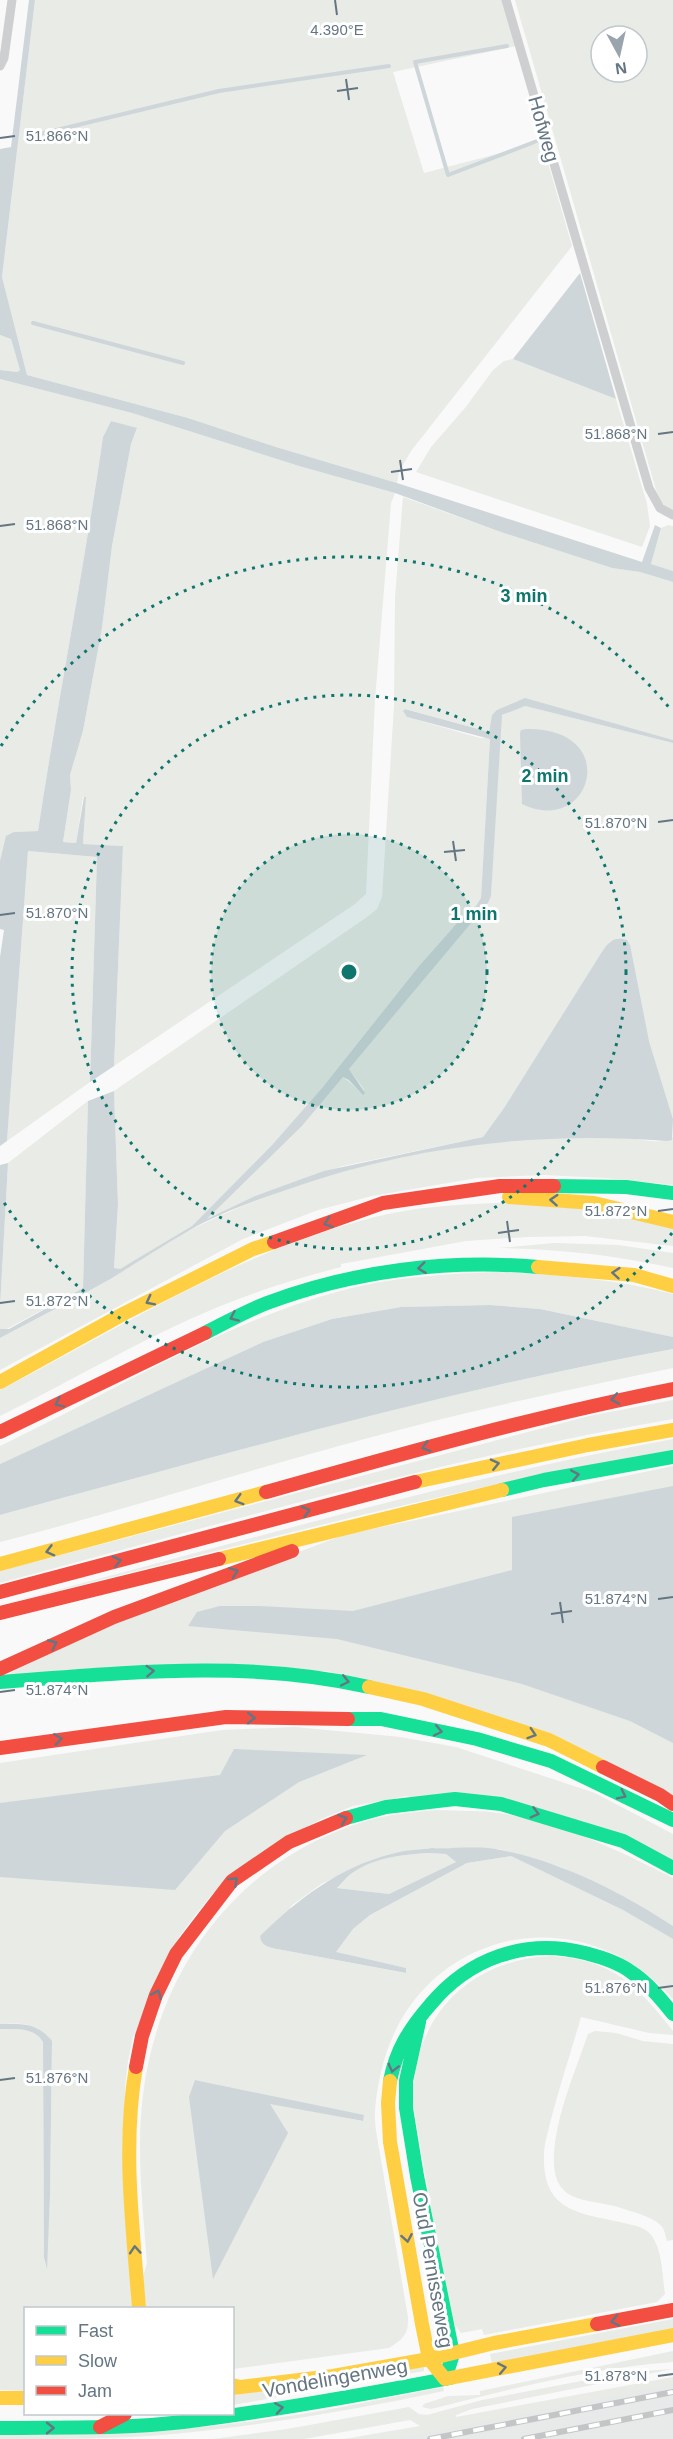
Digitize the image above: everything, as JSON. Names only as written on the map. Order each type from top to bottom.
[{"type":"main road","points":[[0,1382],[125,1313],[254,1249],[383,1203],[500,1186],[626,1187],[673,1193]]},
{"type":"main road","points":[[383,1203],[487,1196],[594,1203],[673,1222]]},
{"type":"main road","points":[[0,1432],[265,1304],[309,1289],[370,1275],[428,1267],[498,1263],[634,1275],[673,1286]]},
{"type":"main road","points":[[0,1564],[164,1521],[448,1441],[606,1401],[673,1389]]},
{"type":"main road","points":[[0,1592],[414,1482],[567,1448],[673,1430]]},
{"type":"main road","points":[[0,1613],[544,1480],[673,1457]]},
{"type":"main road","points":[[0,1669],[114,1617],[375,1520]]},
{"type":"main road","points":[[0,1682],[92,1675],[219,1670],[326,1677],[423,1698],[549,1740],[660,1795],[673,1804]]},
{"type":"main road","points":[[0,1748],[226,1717],[381,1719],[477,1739],[550,1761],[673,1820]]},
{"type":"main road","points":[[138,2307],[131,2198],[130,2103],[139,2050],[151,2008],[176,1954],[232,1881],[290,1842],[344,1819],[398,1806],[455,1799],[501,1804],[623,1841],[673,1868]]},
{"type":"main road","name":"Oud Pernisseweg","points":[[445,2379],[429,2359],[388,2129],[388,2088],[404,2038],[450,1984],[478,1964],[521,1949],[549,1947],[575,1950],[626,1968],[664,2002],[673,2014]]},
{"type":"main road","name":"Oud Pernisseweg","points":[[420,2017],[408,2068],[405,2095],[417,2176],[453,2354],[445,2379]]},
{"type":"main road","name":"Vondelingenweg","points":[[235,2387],[333,2376],[673,2310]]},
{"type":"main road","name":"Vondelingenweg","points":[[234,2414],[345,2398],[673,2335]]},
{"type":"main road","points":[[0,2398],[24,2398]]},
{"type":"main road","points":[[100,2427],[123,2415]]},
{"type":"main road","name":"Vondelingenweg","points":[[0,2428],[100,2427],[182,2422],[230,2415]]},
{"type":"street","points":[[0,66],[4,58],[12,0]]},
{"type":"street","name":"Hofweg","points":[[506,0],[649,488],[660,508],[673,515]]},
{"type":"shaded area","points":[[29,0],[35,0],[2,277],[27,375],[188,418],[642,562],[655,525],[661,528],[651,564],[673,571],[673,582],[640,572],[612,568],[498,531],[395,493],[299,466],[132,413],[0,379],[0,370],[17,372],[20,370],[11,339],[0,335],[0,149],[11,147]]},
{"type":"shaded area","points":[[35,0],[503,0],[516,46],[393,72],[424,173],[542,142],[572,246],[411,451],[399,472],[397,483],[188,418],[27,375],[2,277]]},
{"type":"shaded area","points":[[515,0],[673,0],[673,512],[662,503],[656,490]]},
{"type":"shaded area","points":[[580,273],[616,399],[513,359]]},
{"type":"shaded area","points":[[0,335],[11,339],[20,370],[17,372],[0,370]]},
{"type":"shaded area","points":[[513,359],[616,399],[647,504],[650,526],[642,547],[416,472],[431,447],[465,408],[493,370],[504,361]]},
{"type":"shaded area","points":[[0,379],[132,413],[299,466],[395,493],[391,503],[375,700],[366,894],[355,904],[114,1066],[123,846],[83,844],[86,797],[83,797],[76,843],[63,842],[71,790],[70,775],[83,731],[102,628],[112,546],[131,444],[137,429],[111,421],[103,437],[38,831],[14,832],[0,861]]},
{"type":"shaded area","points":[[111,421],[137,428],[131,444],[112,546],[102,628],[83,731],[70,775],[71,790],[63,842],[76,843],[84,797],[86,797],[83,844],[123,846],[114,1066],[90,1082],[97,857],[28,851],[7,1141],[0,1146],[0,957],[4,930],[0,929],[0,861],[6,836],[14,832],[38,831],[103,437]]},
{"type":"shaded area","points":[[403,497],[612,568],[640,572],[673,582],[673,740],[544,704],[517,701],[492,715],[489,732],[406,709],[403,711],[407,717],[480,738],[490,738],[481,898],[419,966],[322,1088],[272,1145],[192,1226],[131,1263],[120,1269],[114,1269],[118,1205],[114,1091],[367,917],[377,909],[382,897],[394,706],[395,598]]},
{"type":"shaded area","points":[[668,525],[673,526],[673,571],[651,564],[661,528]]},
{"type":"shaded area","points":[[525,698],[673,740],[673,743],[525,706],[502,715],[491,896],[488,903],[349,1069],[365,1093],[363,1095],[343,1077],[302,1126],[207,1219],[255,1196],[324,1171],[483,1137],[504,1108],[603,951],[608,944],[618,939],[627,940],[630,945],[649,1041],[673,1119],[672,1140],[570,1138],[474,1145],[379,1162],[332,1175],[249,1203],[201,1224],[112,1278],[0,1338],[0,1329],[9,1329],[83,1288],[88,1101],[114,1091],[118,1205],[114,1268],[120,1269],[192,1226],[272,1145],[322,1088],[419,966],[457,923],[475,907],[481,898],[490,739],[407,717],[403,711],[405,709],[489,732],[492,715],[497,710]]},
{"type":"shaded area","points":[[525,706],[673,743],[673,1119],[649,1041],[611,940],[504,1108],[483,1137],[343,1166],[255,1196],[206,1220],[302,1126],[343,1077],[363,1094],[364,1089],[349,1069],[488,903],[491,895],[500,719],[508,712]]},
{"type":"shaded area","points":[[521,730],[557,733],[576,745],[586,761],[587,778],[580,795],[566,806],[546,810],[522,804],[520,733]]},
{"type":"shaded area","points":[[28,851],[97,857],[90,1082],[7,1141]]},
{"type":"shaded area","points":[[88,1101],[83,1288],[3,1331],[0,1329],[0,1307],[8,1163]]},
{"type":"shaded area","points":[[584,1137],[663,1141],[673,1137],[673,1185],[606,1178],[544,1175],[477,1178],[372,1196],[318,1210],[243,1239],[0,1370],[0,1338],[73,1300],[184,1233],[226,1213],[291,1188],[358,1167],[482,1143]]},
{"type":"shaded area","points":[[8,1163],[0,1307],[0,1165]]},
{"type":"shaded area","points":[[515,1202],[583,1206],[673,1225],[673,1246],[585,1236],[527,1237],[466,1241],[341,1264],[341,1267],[264,1290],[190,1319],[0,1416],[0,1390],[191,1288],[290,1244],[341,1227],[408,1210]]},
{"type":"shaded area","points":[[554,1243],[618,1245],[673,1253],[673,1268],[587,1254],[499,1248]]},
{"type":"shaded area","points":[[496,1272],[585,1278],[673,1294],[673,1337],[540,1309],[490,1305],[401,1307],[332,1319],[263,1342],[0,1464],[0,1446],[178,1355],[270,1314],[317,1298],[397,1279]]},
{"type":"shaded area","points":[[490,1305],[540,1309],[673,1337],[673,1349],[588,1365],[419,1404],[0,1515],[0,1464],[263,1342],[332,1319],[401,1307]]},
{"type":"shaded area","points":[[673,1349],[673,1368],[409,1427],[0,1542],[0,1515],[419,1404],[588,1365]]},
{"type":"shaded area","points":[[673,1400],[673,1419],[419,1472],[0,1583],[0,1571],[589,1416]]},
{"type":"shaded area","points":[[673,1439],[673,1450],[419,1502],[0,1605],[503,1474]]},
{"type":"shaded area","points":[[673,1466],[673,1800],[551,1733],[327,1671],[0,1678],[115,1621],[344,1535]]},
{"type":"shaded area","points":[[673,1486],[673,1743],[630,1721],[522,1684],[337,1639],[188,1626],[197,1612],[220,1606],[353,1611],[512,1570],[512,1517]]},
{"type":"shaded area","points":[[295,1727],[400,1737],[456,1747],[595,1793],[673,1834],[673,1864],[583,1821],[407,1796],[353,1806],[321,1819],[277,1843],[211,1895],[180,1935],[133,2037],[125,2086],[132,2307],[24,2307],[24,2391],[0,2390],[0,2029],[30,2031],[43,2042],[44,2258],[46,2267],[50,2196],[52,2042],[40,2030],[29,2025],[0,2024],[0,1763],[222,1730]]},
{"type":"shaded area","points":[[234,1749],[367,1755],[299,1782],[225,1831],[175,1890],[0,1877],[0,1803],[220,1775]]},
{"type":"shaded area","points":[[436,1810],[505,1814],[549,1824],[591,1840],[673,1878],[673,1926],[626,1898],[563,1868],[499,1849],[432,1848],[394,1853],[371,1860],[321,1884],[291,1906],[277,1949],[405,1973],[406,1968],[335,1953],[353,1929],[370,1915],[467,1863],[511,1856],[623,1910],[673,1939],[673,1999],[634,1965],[592,1945],[547,1937],[503,1942],[462,1958],[427,1986],[399,2024],[381,2072],[375,2109],[376,2131],[408,2317],[406,2332],[389,2348],[234,2369],[234,2307],[146,2307],[143,2277],[147,2263],[140,2137],[143,2095],[152,2047],[167,2002],[189,1960],[215,1921],[247,1888],[284,1859],[326,1836],[373,1819]],"holes":[[[195,2080],[364,2116],[362,2121],[269,2103]]]},
{"type":"shaded area","points":[[432,1848],[493,1849],[524,1855],[569,1870],[612,1890],[673,1926],[673,1939],[623,1910],[511,1856],[467,1863],[370,1915],[353,1929],[336,1952],[406,1968],[406,1973],[277,1949],[262,1942],[260,1936],[274,1922],[304,1897],[336,1876],[391,1854]],"holes":[[[429,1853],[446,1854],[456,1862],[389,1894],[337,1888],[355,1871],[381,1860]]]},
{"type":"shaded area","points":[[446,1854],[456,1862],[389,1894],[337,1888],[354,1871],[371,1863],[400,1856]]},
{"type":"shaded area","points":[[552,1956],[573,1958],[608,1969],[635,1988],[673,2031],[673,2035],[649,2033],[581,2017],[545,2143],[544,2155],[545,2175],[550,2190],[558,2200],[582,2213],[641,2228],[652,2236],[660,2257],[665,2294],[657,2302],[484,2335],[482,2329],[461,2333],[450,2319],[414,2109],[415,2078],[421,2049],[432,2023],[448,2001],[469,1983],[493,1969],[521,1960]]},
{"type":"shaded area","points":[[0,2024],[29,2025],[40,2030],[52,2041],[47,2269],[44,2258],[43,2042],[30,2031],[0,2029]]},
{"type":"shaded area","points":[[595,2031],[616,2033],[643,2041],[673,2044],[673,2240],[667,2241],[663,2228],[649,2218],[618,2207],[572,2196],[558,2182],[554,2170],[554,2153],[559,2123],[588,2034]]},
{"type":"shaded area","points":[[195,2080],[364,2115],[363,2121],[270,2104],[288,2133],[213,2279],[189,2097]]},
{"type":"shaded area","points":[[673,2319],[673,2329],[492,2364],[490,2354]]},
{"type":"shaded area","points":[[673,2351],[673,2362],[581,2374],[431,2409],[422,2407],[424,2404],[448,2396],[480,2395],[480,2391]]},
{"type":"shaded area","points":[[424,2367],[424,2371],[234,2405],[234,2395]]},
{"type":"shaded area","points":[[673,2369],[472,2409],[456,2417],[673,2377],[673,2384],[398,2439],[344,2439],[420,2426],[410,2420],[304,2439],[213,2439],[287,2429],[409,2407],[419,2414],[427,2415],[482,2400],[628,2372]]},
{"type":"shaded area","points":[[673,2379],[673,2439],[355,2439]]},
{"type":"shaded area","points":[[443,2387],[444,2391],[309,2416],[173,2434],[65,2439],[0,2439],[0,2435],[123,2433],[246,2422],[320,2411]]},
{"type":"waterway","points":[[507,46],[415,62],[448,175],[537,141]]},
{"type":"waterway","points":[[36,135],[219,91],[389,66]]},
{"type":"waterway","points":[[33,323],[183,363]]},
{"type":"railway","points":[[430,2439],[673,2392]]},
{"type":"railway","points":[[524,2439],[673,2410]]},
{"type":"traffic: fast","points":[[554,1186],[626,1187],[673,1193]]},
{"type":"traffic: fast","points":[[205,1333],[267,1303],[299,1292],[366,1275],[435,1266],[538,1267]]},
{"type":"traffic: fast","points":[[502,1490],[544,1480],[673,1457]]},
{"type":"traffic: fast","points":[[0,1682],[139,1672],[231,1671],[323,1678],[369,1687]]},
{"type":"traffic: fast","points":[[348,1719],[381,1719],[477,1739],[551,1761],[673,1820]]},
{"type":"traffic: fast","points":[[346,1818],[386,1807],[455,1799],[501,1804],[623,1841],[673,1868]]},
{"type":"traffic: fast","points":[[390,2081],[396,2059],[410,2031],[445,1989],[480,1964],[520,1950],[563,1949],[615,1963],[643,1981],[673,2014]]},
{"type":"traffic: fast","points":[[419,2022],[406,2081],[406,2108],[417,2176],[453,2354],[445,2379]]},
{"type":"traffic: fast","points":[[0,2428],[115,2427],[183,2422],[317,2402],[450,2378]]},
{"type":"traffic: slow","points":[[509,1197],[594,1203],[673,1222]]},
{"type":"traffic: slow","points":[[0,1382],[125,1313],[253,1249],[274,1242]]},
{"type":"traffic: slow","points":[[538,1267],[634,1275],[673,1286]]},
{"type":"traffic: slow","points":[[415,1482],[588,1445],[673,1430]]},
{"type":"traffic: slow","points":[[219,1559],[502,1490]]},
{"type":"traffic: slow","points":[[0,1564],[266,1492]]},
{"type":"traffic: slow","points":[[369,1687],[423,1699],[549,1740],[603,1767]]},
{"type":"traffic: slow","points":[[136,2067],[129,2157],[139,2307]]},
{"type":"traffic: slow","points":[[390,2081],[388,2103],[390,2142],[422,2324],[429,2359],[445,2379]]},
{"type":"traffic: slow","points":[[234,2388],[333,2376],[429,2359],[494,2343],[597,2324]]},
{"type":"traffic: slow","points":[[450,2378],[673,2335]]},
{"type":"traffic: slow","points":[[234,2386],[240,2387]]},
{"type":"traffic: slow","points":[[0,2398],[24,2398]]},
{"type":"traffic: jam","points":[[274,1242],[383,1203],[500,1186],[554,1186]]},
{"type":"traffic: jam","points":[[0,1432],[205,1333]]},
{"type":"traffic: jam","points":[[266,1492],[519,1423],[673,1389]]},
{"type":"traffic: jam","points":[[0,1592],[415,1482]]},
{"type":"traffic: jam","points":[[0,1669],[114,1617],[292,1551]]},
{"type":"traffic: jam","points":[[0,1613],[219,1559]]},
{"type":"traffic: jam","points":[[0,1748],[226,1717],[348,1719]]},
{"type":"traffic: jam","points":[[603,1767],[660,1795],[673,1804]]},
{"type":"traffic: jam","points":[[136,2067],[142,2036],[156,1995],[176,1954],[232,1881],[289,1842],[346,1818]]},
{"type":"traffic: jam","points":[[597,2324],[673,2310]]},
{"type":"traffic: jam","points":[[100,2427],[123,2415]]}]
